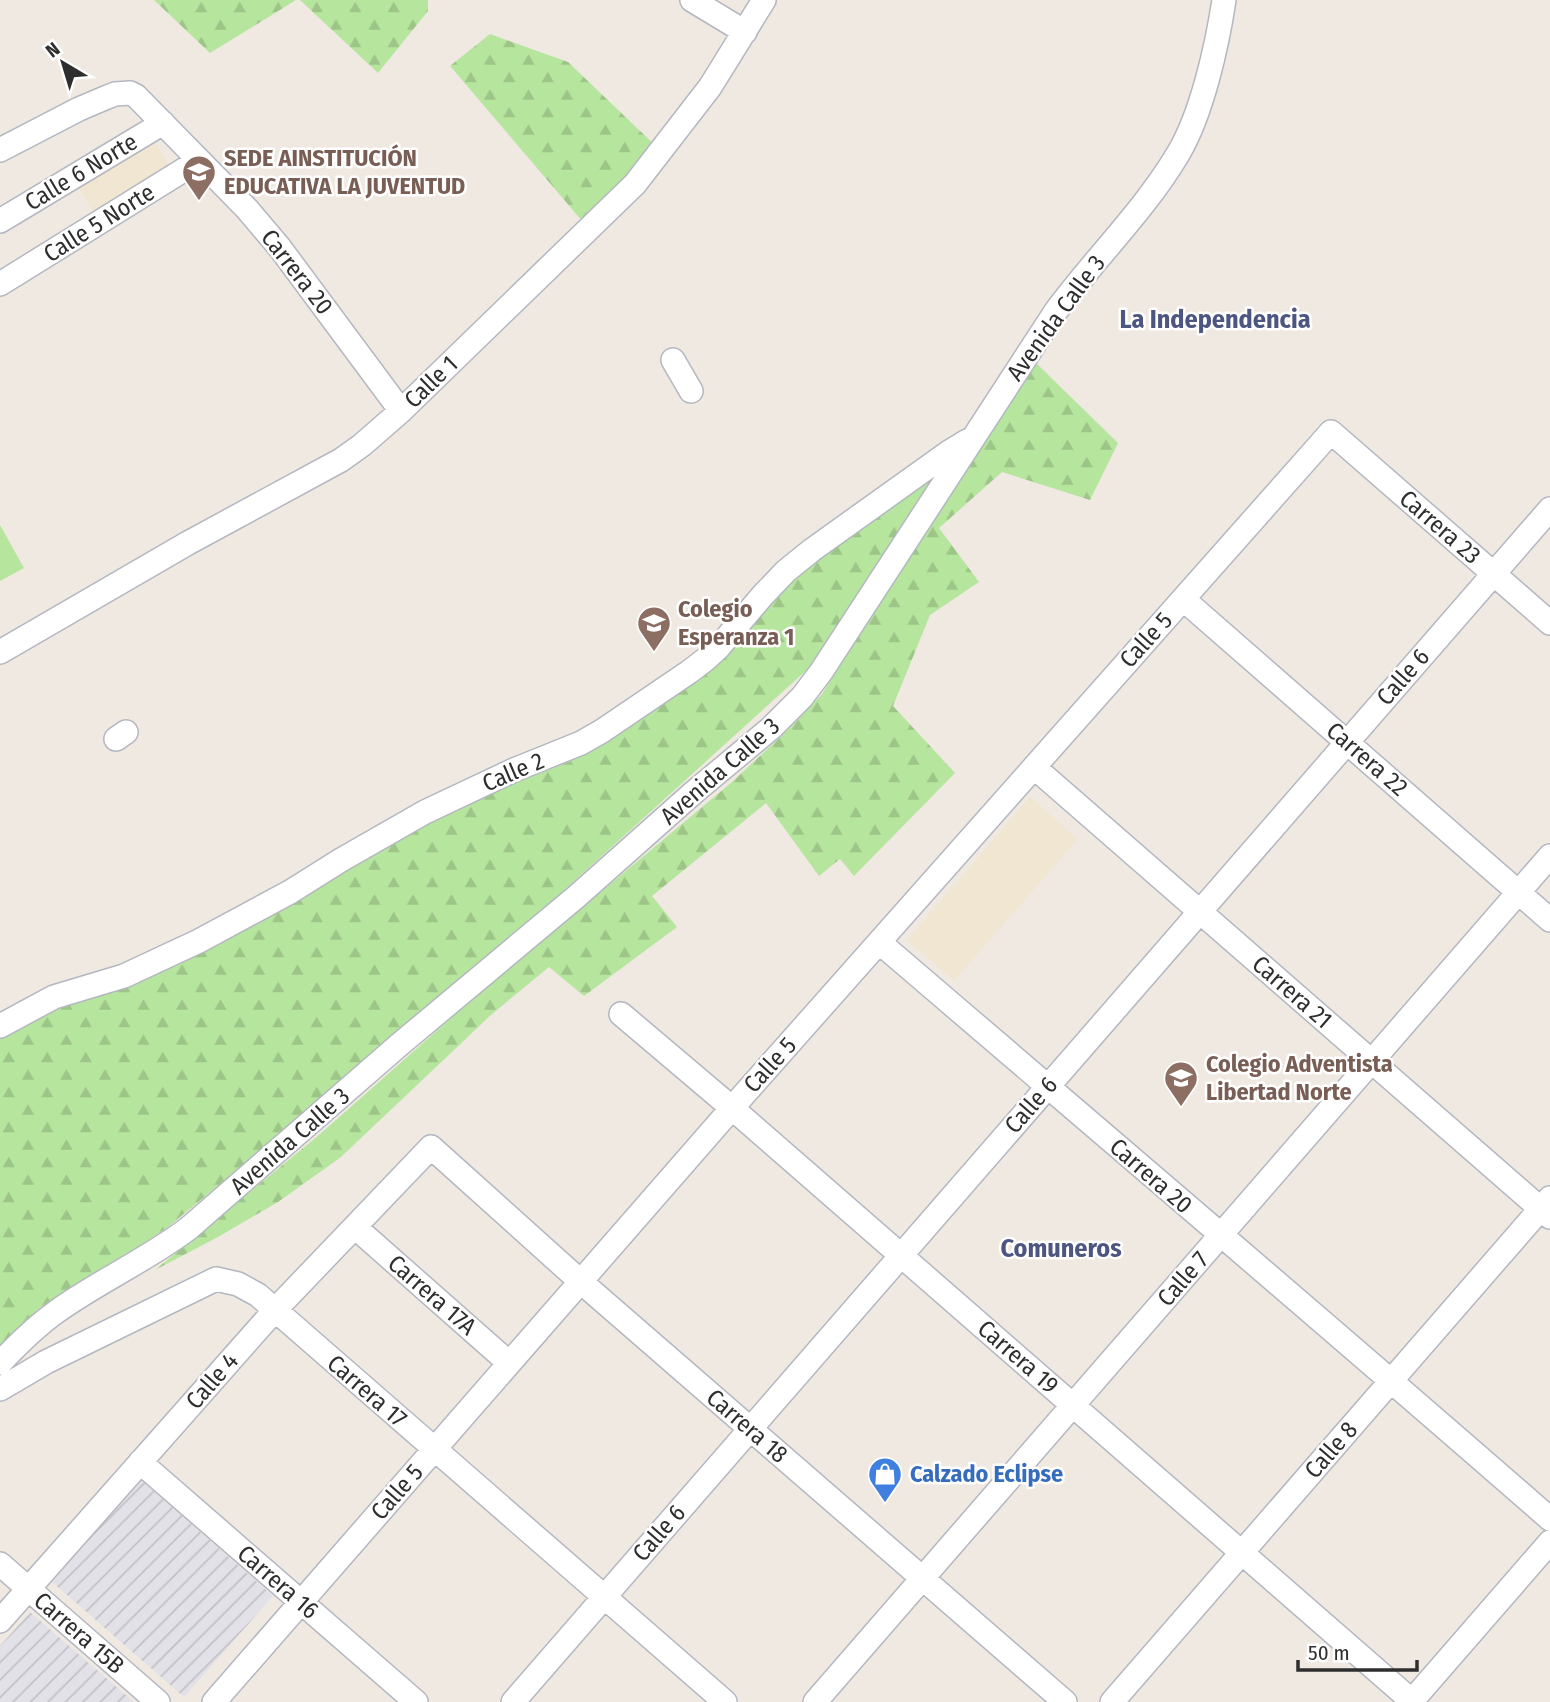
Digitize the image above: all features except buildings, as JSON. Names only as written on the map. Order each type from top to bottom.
[{"type":"street","points":[[692,0],[745,32]]},
{"type":"street","name":"Calle 1","points":[[0,652],[188,543],[341,460],[362,445],[401,411],[635,184],[710,87],[764,0]]},
{"type":"street","name":"Avenida Calle 3","points":[[0,1363],[54,1313],[189,1228],[398,1045],[576,897],[784,716],[821,672],[1056,311],[1147,199],[1180,152],[1210,68],[1224,0]]},
{"type":"street","name":"Carrera 20","points":[[0,150],[79,109],[115,94],[130,93],[136,96],[247,209],[280,248],[401,411]]},
{"type":"street","name":"Calle 6 Norte","points":[[0,221],[163,123]]},
{"type":"street","name":"Calle 5 Norte","points":[[0,284],[198,161]]},
{"type":"street","points":[[673,360],[691,391]]},
{"type":"street","name":"Carrera 23","points":[[1331,432],[1550,623]]},
{"type":"street","name":"Calle 5","points":[[214,1702],[732,1108],[1331,432]]},
{"type":"street","name":"Calle 2","points":[[0,1026],[54,997],[124,976],[199,941],[290,892],[425,812],[513,770],[582,743],[706,659],[763,595],[800,559],[948,452],[973,438]]},
{"type":"street","name":"Calle 6","points":[[513,1702],[1550,509]]},
{"type":"street","name":"Carrera 22","points":[[1183,599],[1550,919]]},
{"type":"street","name":"Carrera 21","points":[[1034,767],[1372,1062],[1547,1208]]},
{"type":"street","name":"Calle 7","points":[[815,1702],[1550,856]]},
{"type":"street","name":"Carrera 20","points":[[879,942],[1550,1519]]},
{"type":"street","name":"Carrera 19","points":[[621,1014],[1412,1702]]},
{"type":"street","name":"Carrera 18","points":[[431,1147],[580,1281],[1065,1702]]},
{"type":"street","name":"Calle 4","points":[[0,1621],[275,1310],[431,1147]]},
{"type":"street","name":"Calle 8","points":[[1112,1702],[1391,1381],[1547,1208]]},
{"type":"street","name":"Carrera 17A","points":[[355,1227],[509,1363]]},
{"type":"street","name":"Carrera 17","points":[[0,1389],[46,1362],[216,1279],[238,1284],[258,1295],[725,1702]]},
{"type":"street","name":"Carrera 16","points":[[140,1462],[416,1702]]},
{"type":"street","points":[[1412,1702],[1550,1542]]},
{"type":"street","name":"Carrera 15B","points":[[0,1564],[158,1702]]},
{"type":"shaded area","points":[[155,141],[174,174],[98,220],[78,187]]},
{"type":"shaded area","points":[[1030,797],[1078,839],[954,981],[907,940]]},
{"type":"shaded area","points":[[140,1479],[273,1596],[184,1697],[51,1581]]},
{"type":"shaded area","points":[[30,1612],[134,1702],[0,1702],[0,1646]]},
{"type":"green space","points":[[154,0],[296,0],[210,53]]},
{"type":"green space","points":[[300,0],[428,0],[428,11],[378,73]]},
{"type":"green space","points":[[490,34],[568,62],[661,151],[589,229],[450,66]]},
{"type":"green space","points":[[1034,361],[1118,443],[1090,500],[1002,472],[939,528],[979,582],[930,615],[893,706],[955,773],[854,876],[840,859],[819,876],[766,803],[652,896],[677,927],[584,996],[549,967],[492,1014],[341,1157],[278,1202],[155,1270],[319,1135],[466,1005],[732,782],[790,728],[822,694]]},
{"type":"green space","points":[[947,461],[810,667],[561,893],[226,1179],[168,1227],[38,1309],[0,1349],[0,1038],[61,1007],[132,985],[276,912],[407,831],[474,799],[571,761],[685,688],[804,567]]},
{"type":"green space","points":[[0,525],[24,568],[0,581]]},
{"type":"place","name":"SEDE AINSTITUCIÓN EDUCATIVA LA JUVENTUD","points":[[199,202]]},
{"type":"place","name":"Colegio Esperanza 1","points":[[654,653]]},
{"type":"place","name":"Colegio Adventista Libertad Norte","points":[[1181,1108]]},
{"type":"place","name":"Calzado Eclipse","points":[[885,1504]]},
{"type":"district","name":"La Independencia","points":[[1215,319]]},
{"type":"district","name":"Comuneros","points":[[1061,1248]]}]
